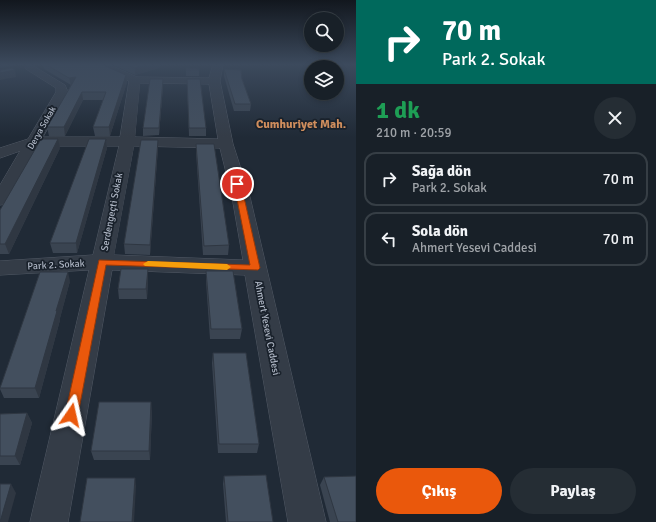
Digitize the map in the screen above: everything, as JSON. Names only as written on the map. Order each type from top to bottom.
[{"type":"street","name":"Derya Sokak","points":[[1,195],[33,142],[62,90],[61,88]]},
{"type":"street","name":"Serdengeçti Sokak","points":[[49,522],[127,141],[134,88]]},
{"type":"street","name":"Ahmert Yesevi Caddesi","points":[[218,88],[226,144],[241,197],[307,522]]},
{"type":"street","points":[[0,153],[33,142],[127,141],[226,144]]},
{"type":"street","name":"Park 2. Sokak","points":[[0,268],[102,262],[255,268]]},
{"type":"building","points":[[69,88],[122,88],[109,127],[93,127],[106,92],[82,92],[64,127],[47,127]]},
{"type":"building","points":[[149,88],[162,88],[159,128],[143,128]]},
{"type":"building","points":[[187,88],[201,88],[206,128],[189,128]]},
{"type":"building","points":[[230,88],[245,88],[251,104],[235,104]]},
{"type":"building","points":[[41,139],[58,139],[5,244],[0,244],[0,210]]},
{"type":"building","points":[[89,139],[106,139],[76,243],[50,243]]},
{"type":"building","points":[[141,140],[158,140],[150,245],[124,244]]},
{"type":"building","points":[[196,144],[214,144],[229,245],[204,246]]},
{"type":"building","points":[[121,269],[148,269],[146,289],[118,289]]},
{"type":"building","points":[[206,271],[233,271],[242,329],[211,329]]},
{"type":"building","points":[[40,272],[68,272],[35,388],[0,388]]},
{"type":"building","points":[[213,353],[246,353],[259,444],[219,444]]},
{"type":"building","points":[[99,402],[151,402],[149,451],[91,451]]},
{"type":"building","points":[[27,413],[15,456],[0,456],[0,414]]},
{"type":"building","points":[[266,475],[273,522],[228,522],[224,476]]},
{"type":"building","points":[[356,476],[356,522],[338,522],[324,477]]},
{"type":"building","points":[[87,478],[135,478],[132,522],[80,522]]},
{"type":"building","points":[[0,484],[11,484],[0,522]]},
{"type":"slow traffic","points":[[148,264],[227,267]]},
{"type":"district","name":"Cumhuriyet Mah.","points":[[301,124]]},
{"type":"route","points":[[71,415],[102,262],[255,268],[237,184]]}]
